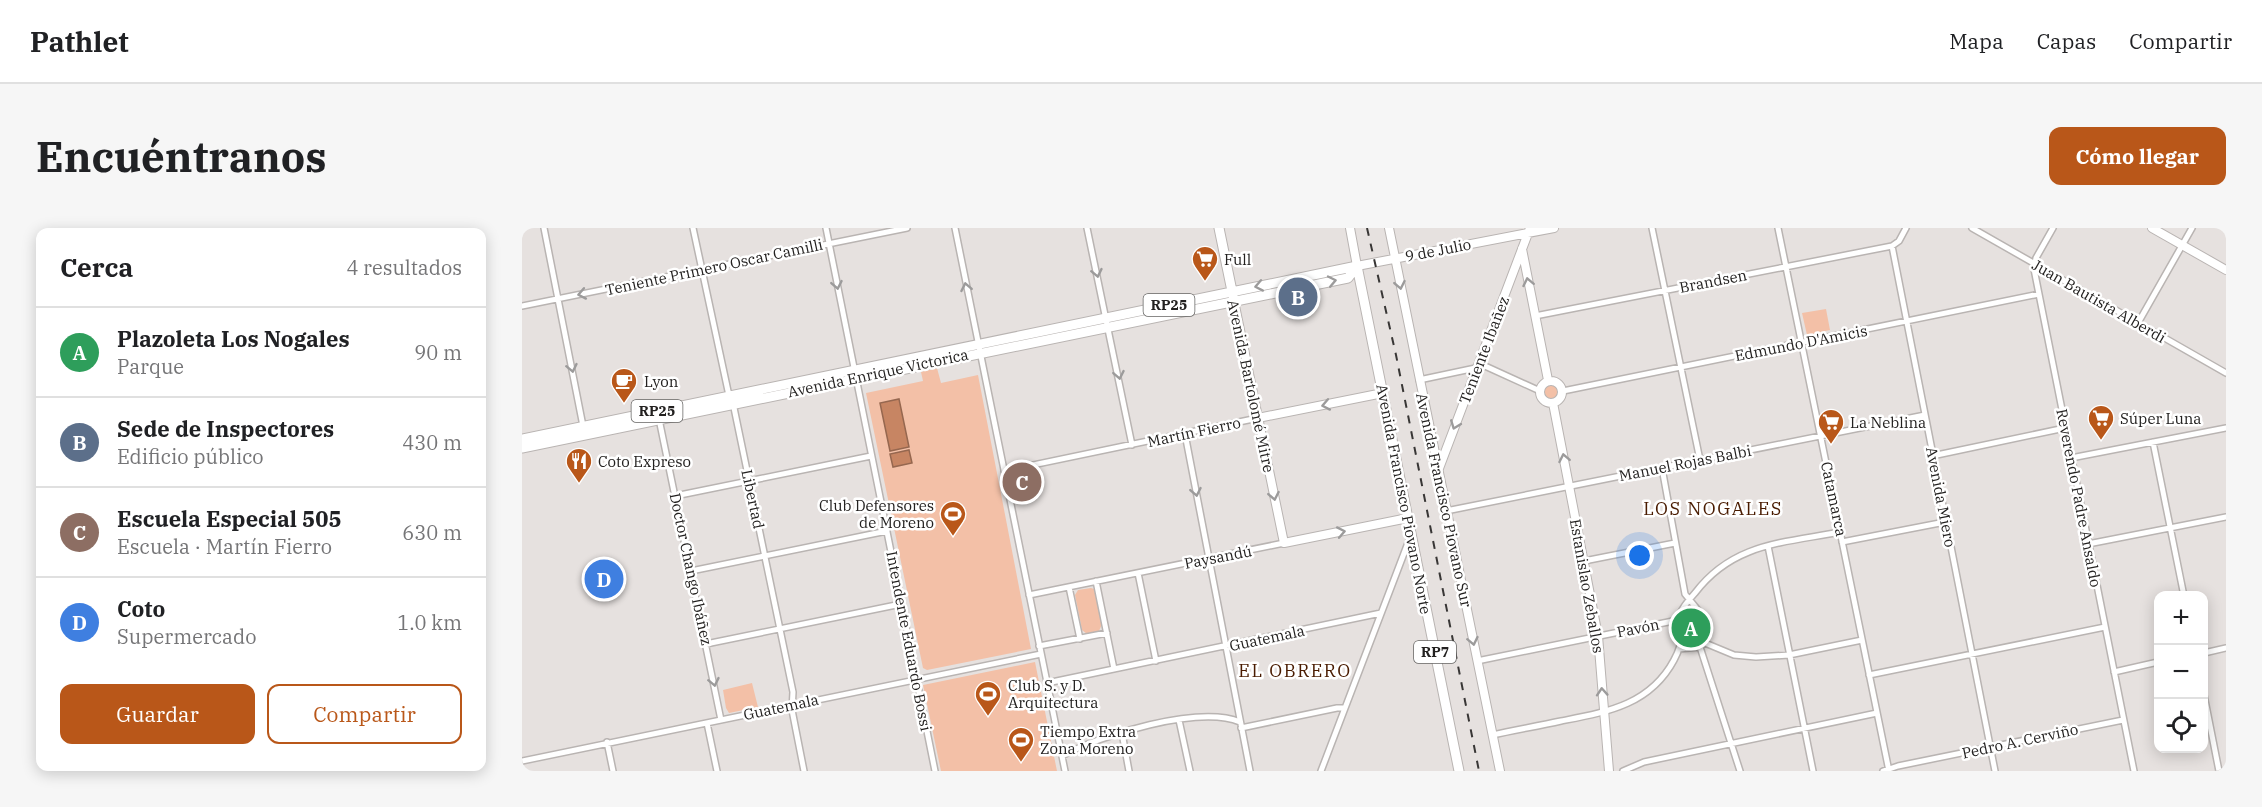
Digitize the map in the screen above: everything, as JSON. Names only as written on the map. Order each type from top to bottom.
[{"type":"main road","name":"Avenida Bartolomé Mitre","points":[[1219,228],[1233,296]]},
{"type":"main road","name":"Avenida Enrique Victorica","points":[[522,448],[584,431],[1233,296],[1357,266]]},
{"type":"main road","name":"Avenida Francisco Piovano Norte","points":[[1357,266],[1459,771]]},
{"type":"main road","name":"Avenida Enrique Victorica","points":[[522,439],[659,419],[731,399]]},
{"type":"street","points":[[543,228],[584,431]]},
{"type":"street","name":"Libertad","points":[[693,228],[793,692],[804,771]]},
{"type":"street","name":"Intendente Eduardo Bossi","points":[[826,228],[935,771]]},
{"type":"street","name":"Teniente Primero Oscar Camilli","points":[[522,306],[907,228]]},
{"type":"street","points":[[955,228],[1065,771]]},
{"type":"street","points":[[1088,228],[1132,445]]},
{"type":"street","name":"Avenida Francisco Piovano Norte","points":[[1350,228],[1357,266]]},
{"type":"street","name":"Avenida Francisco Piovano Sur","points":[[1389,228],[1500,771]]},
{"type":"street","name":"9 de Julio","points":[[1357,266],[1518,231],[1554,228]]},
{"type":"street","points":[[1652,228],[1700,460]]},
{"type":"street","name":"Catamarca","points":[[1778,228],[1887,770]]},
{"type":"street","points":[[1892,246],[1899,241],[1906,228]]},
{"type":"street","name":"Juan Bautista Alberdi","points":[[1972,228],[2226,373]]},
{"type":"street","points":[[2034,264],[2053,228]]},
{"type":"street","points":[[2152,228],[2226,270]]},
{"type":"street","points":[[2138,323],[2192,228]]},
{"type":"street","points":[[1518,231],[1548,380]]},
{"type":"street","name":"Teniente Ibañez","points":[[1438,472],[1529,231]]},
{"type":"street","name":"Brandsen","points":[[1535,316],[1892,246]]},
{"type":"street","name":"Avenida Miero","points":[[1892,246],[1995,771]]},
{"type":"street","name":"Reverendo Padre Ansaldo","points":[[2034,264],[2133,771]]},
{"type":"street","name":"Edmundo D'Amicis","points":[[1563,391],[2039,294]]},
{"type":"street","name":"Avenida Bartolomé Mitre","points":[[1233,296],[1284,543]]},
{"type":"street","points":[[1419,380],[1478,367],[1490,367],[1540,392],[1545,402],[1558,401],[1563,391],[1558,382],[1548,380],[1543,383],[1540,392]]},
{"type":"street","name":"Martín Fierro","points":[[1004,471],[1383,393]]},
{"type":"street","name":"Estanislao Zeballos","points":[[1553,403],[1598,636],[1609,771]]},
{"type":"street","name":"Manuel Rojas Balbi","points":[[1446,512],[1925,415]]},
{"type":"street","name":"Doctor Chango Ibáñez","points":[[659,419],[721,720]]},
{"type":"street","points":[[1932,456],[2065,428]]},
{"type":"street","points":[[2071,458],[2226,428]]},
{"type":"street","points":[[1185,434],[1250,771]]},
{"type":"street","points":[[2153,442],[2183,591]]},
{"type":"street","points":[[675,496],[871,456]]},
{"type":"street","points":[[1662,468],[1685,594],[1702,615],[1700,632],[1705,643],[1745,657],[1789,655],[1862,640]]},
{"type":"street","points":[[2088,544],[2226,517]]},
{"type":"street","name":"Paysandú","points":[[1029,595],[1408,518]]},
{"type":"street","points":[[1842,542],[1945,522]]},
{"type":"street","points":[[691,571],[886,531]]},
{"type":"street","name":"Pavón","points":[[1478,661],[1677,620],[1689,600],[1714,572],[1731,559],[1768,546],[1840,532]]},
{"type":"street","points":[[1320,771],[1411,533]]},
{"type":"street","points":[[1584,561],[1675,543]]},
{"type":"street","points":[[1768,546],[1813,771]]},
{"type":"street","points":[[1138,573],[1156,661]]},
{"type":"street","points":[[1096,581],[1114,669]]},
{"type":"street","points":[[1069,587],[1080,639]]},
{"type":"street","points":[[706,644],[901,604]]},
{"type":"street","name":"Guatemala","points":[[1047,683],[1381,613]]},
{"type":"street","points":[[1492,735],[1604,713],[1637,699],[1649,691],[1670,666],[1679,649],[1682,629],[1677,620]]},
{"type":"street","points":[[1869,675],[2105,627]]},
{"type":"street","points":[[1039,646],[1107,633]]},
{"type":"street","points":[[1679,649],[1700,647],[1705,643]]},
{"type":"street","points":[[1700,647],[1740,771]]},
{"type":"street","points":[[2208,651],[2226,648]]},
{"type":"street","name":"Guatemala","points":[[522,761],[1041,654]]},
{"type":"street","points":[[2114,672],[2154,663]]},
{"type":"street","points":[[2205,699],[2218,771]]},
{"type":"street","points":[[1062,756],[1083,746],[1122,733],[1179,720],[1212,717],[1241,725],[1344,708]]},
{"type":"street","points":[[1623,771],[1644,762],[1877,713]]},
{"type":"street","points":[[1179,720],[1190,771]]},
{"type":"street","name":"Pedro A. Cerviño","points":[[1887,770],[2123,720]]},
{"type":"street","points":[[707,723],[717,771]]},
{"type":"street","points":[[1122,733],[1130,771]]},
{"type":"street","points":[[607,742],[613,771]]},
{"type":"shaded area","points":[[1826,309],[1830,330],[1807,335],[1802,313]]},
{"type":"shaded area","name":"Club Defensores de Moreno","points":[[937,368],[941,383],[978,375],[1031,649],[927,670],[923,668],[866,393],[923,381],[921,372]]},
{"type":"shaded area","points":[[1548,385],[1554,385],[1558,392],[1554,399],[1548,399],[1544,395],[1544,389]]},
{"type":"shaded area","points":[[899,399],[909,447],[890,451],[880,403]]},
{"type":"shaded area","points":[[909,450],[912,463],[893,467],[890,454]]},
{"type":"shaded area","points":[[1094,589],[1102,624],[1099,631],[1087,634],[1082,630],[1075,595],[1078,590]]},
{"type":"shaded area","points":[[1687,610],[1696,612],[1699,617],[1696,633],[1700,642],[1683,645],[1686,629],[1682,620]]},
{"type":"shaded area","name":"Club S. y D. Arquitectura","points":[[1035,662],[1057,771],[941,771],[923,685]]},
{"type":"shaded area","points":[[752,683],[758,707],[729,713],[723,690]]},
{"type":"railway","points":[[1367,228],[1396,355],[1479,771]]},
{"type":"place","name":"Full","points":[[1205,282]]},
{"type":"place","name":"Sede de Inspectores","points":[[1298,297]]},
{"type":"place","name":"Lyon","points":[[624,404]]},
{"type":"place","name":"Súper Luna","points":[[2101,441]]},
{"type":"place","name":"La Neblina","points":[[1831,445]]},
{"type":"place","name":"Escuela Especial 505","points":[[1022,482]]},
{"type":"place","name":"Coto Expreso","points":[[579,484]]},
{"type":"place","name":"Club Defensores de Moreno","points":[[953,537]]},
{"type":"place","name":"Coto","points":[[604,579]]},
{"type":"place","name":"Plazoleta Los Nogales","points":[[1691,628]]},
{"type":"place","name":"Club S. y D. Arquitectura","points":[[988,717]]},
{"type":"place","name":"Tiempo Extra Zona Moreno","points":[[1021,763]]},
{"type":"district","name":"LOS NOGALES","points":[[1713,508]]},
{"type":"district","name":"EL OBRERO","points":[[1295,670]]}]
